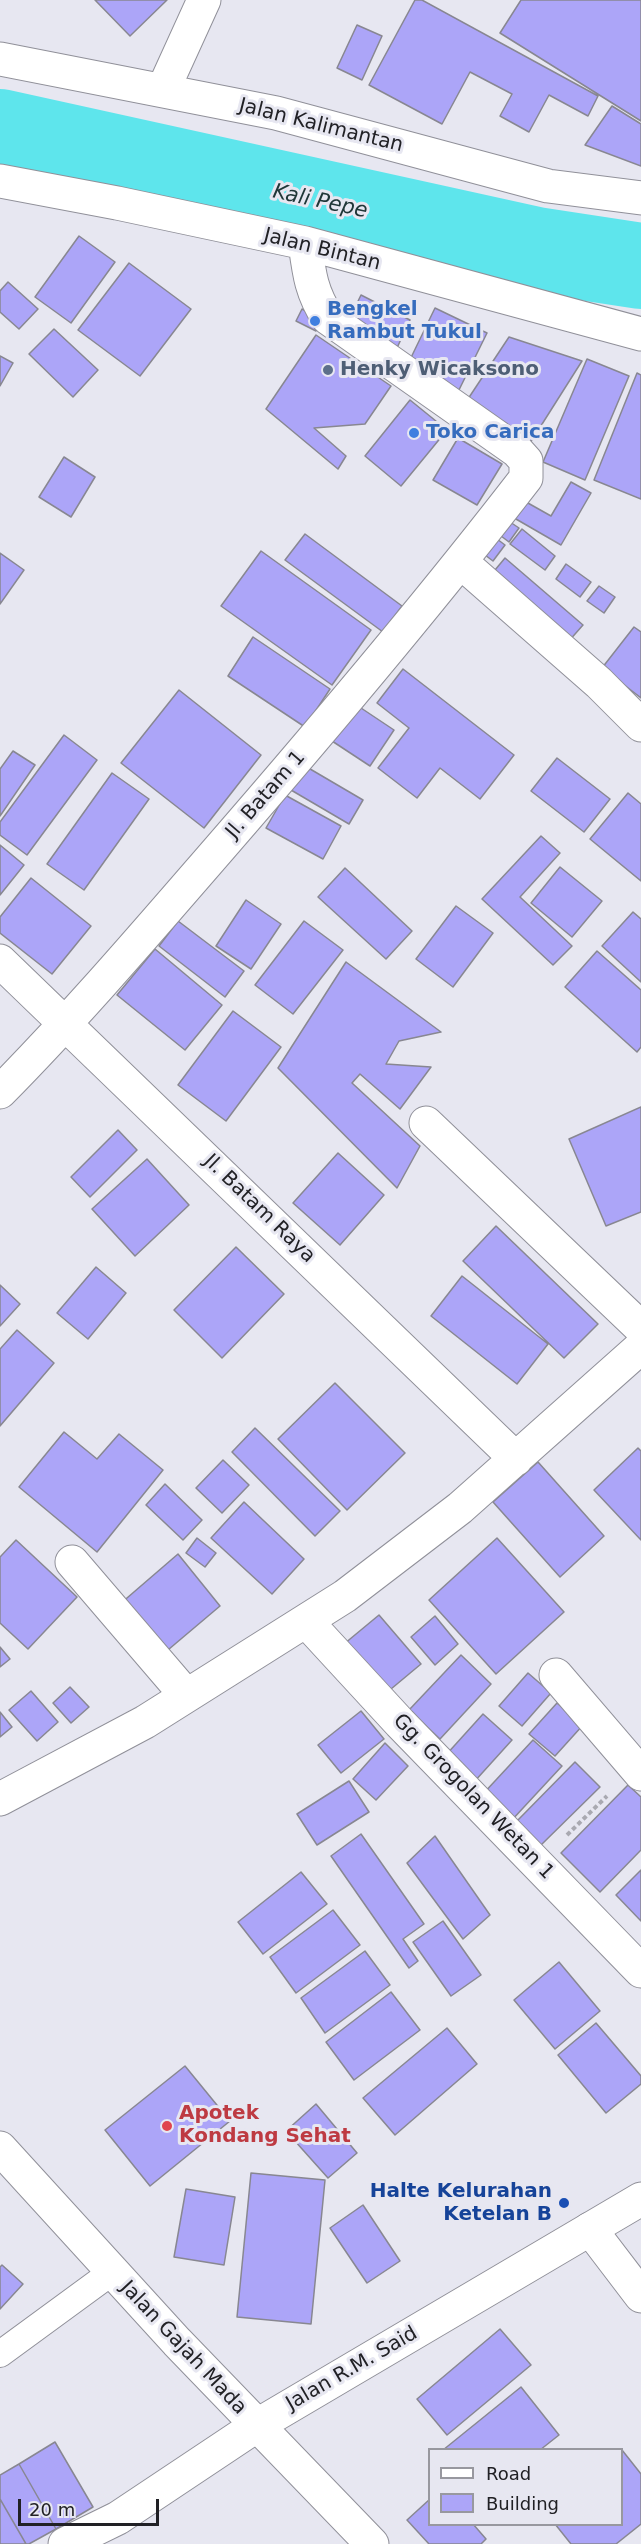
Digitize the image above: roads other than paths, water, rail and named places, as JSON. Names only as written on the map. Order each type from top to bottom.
[{"type":"street","points":[[163,90],[204,0]]},
{"type":"street","name":"Jalan Kalimantan","points":[[0,59],[163,90],[328,126],[548,186],[641,198]]},
{"type":"street","name":"Jalan Bintan","points":[[0,181],[117,203],[304,243],[641,334]]},
{"type":"street","name":"Jl. Batam 1","points":[[0,1092],[67,1024],[315,739],[461,562],[526,478],[526,461],[517,452],[328,318],[317,301],[309,280],[304,243]]},
{"type":"street","points":[[461,562],[599,684],[641,725]]},
{"type":"street","name":"Jl. Batam Raya","points":[[0,961],[516,1459]]},
{"type":"street","points":[[426,1123],[641,1328]]},
{"type":"street","points":[[0,1799],[145,1722],[306,1621],[404,1552],[460,1508],[641,1347]]},
{"type":"street","points":[[72,1562],[186,1695]]},
{"type":"street","name":"Gg. Grogolan Wetan 1","points":[[306,1621],[400,1723],[641,1971]]},
{"type":"street","points":[[556,1675],[638,1771]]},
{"type":"street","name":"Jalan Gajah Mada","points":[[0,2148],[256,2426],[372,2544]]},
{"type":"street","name":"Jalan R.M. Said","points":[[65,2544],[118,2518],[256,2426],[641,2199]]},
{"type":"street","points":[[590,2229],[641,2296]]},
{"type":"lane","points":[[0,2354],[112,2272]]},
{"type":"waterway","name":"Kali Pepe","points":[[0,132],[536,250],[641,266]]},
{"type":"place","name":"Bengkel Rambut Tukul","points":[[315,321]]},
{"type":"place","name":"Henky Wicaksono","points":[[328,370]]},
{"type":"place","name":"Toko Carica","points":[[414,433]]},
{"type":"place","name":"Apotek Kondang Sehat","points":[[167,2126]]},
{"type":"place","name":"Halte Kelurahan Ketelan B","points":[[564,2203]]}]
